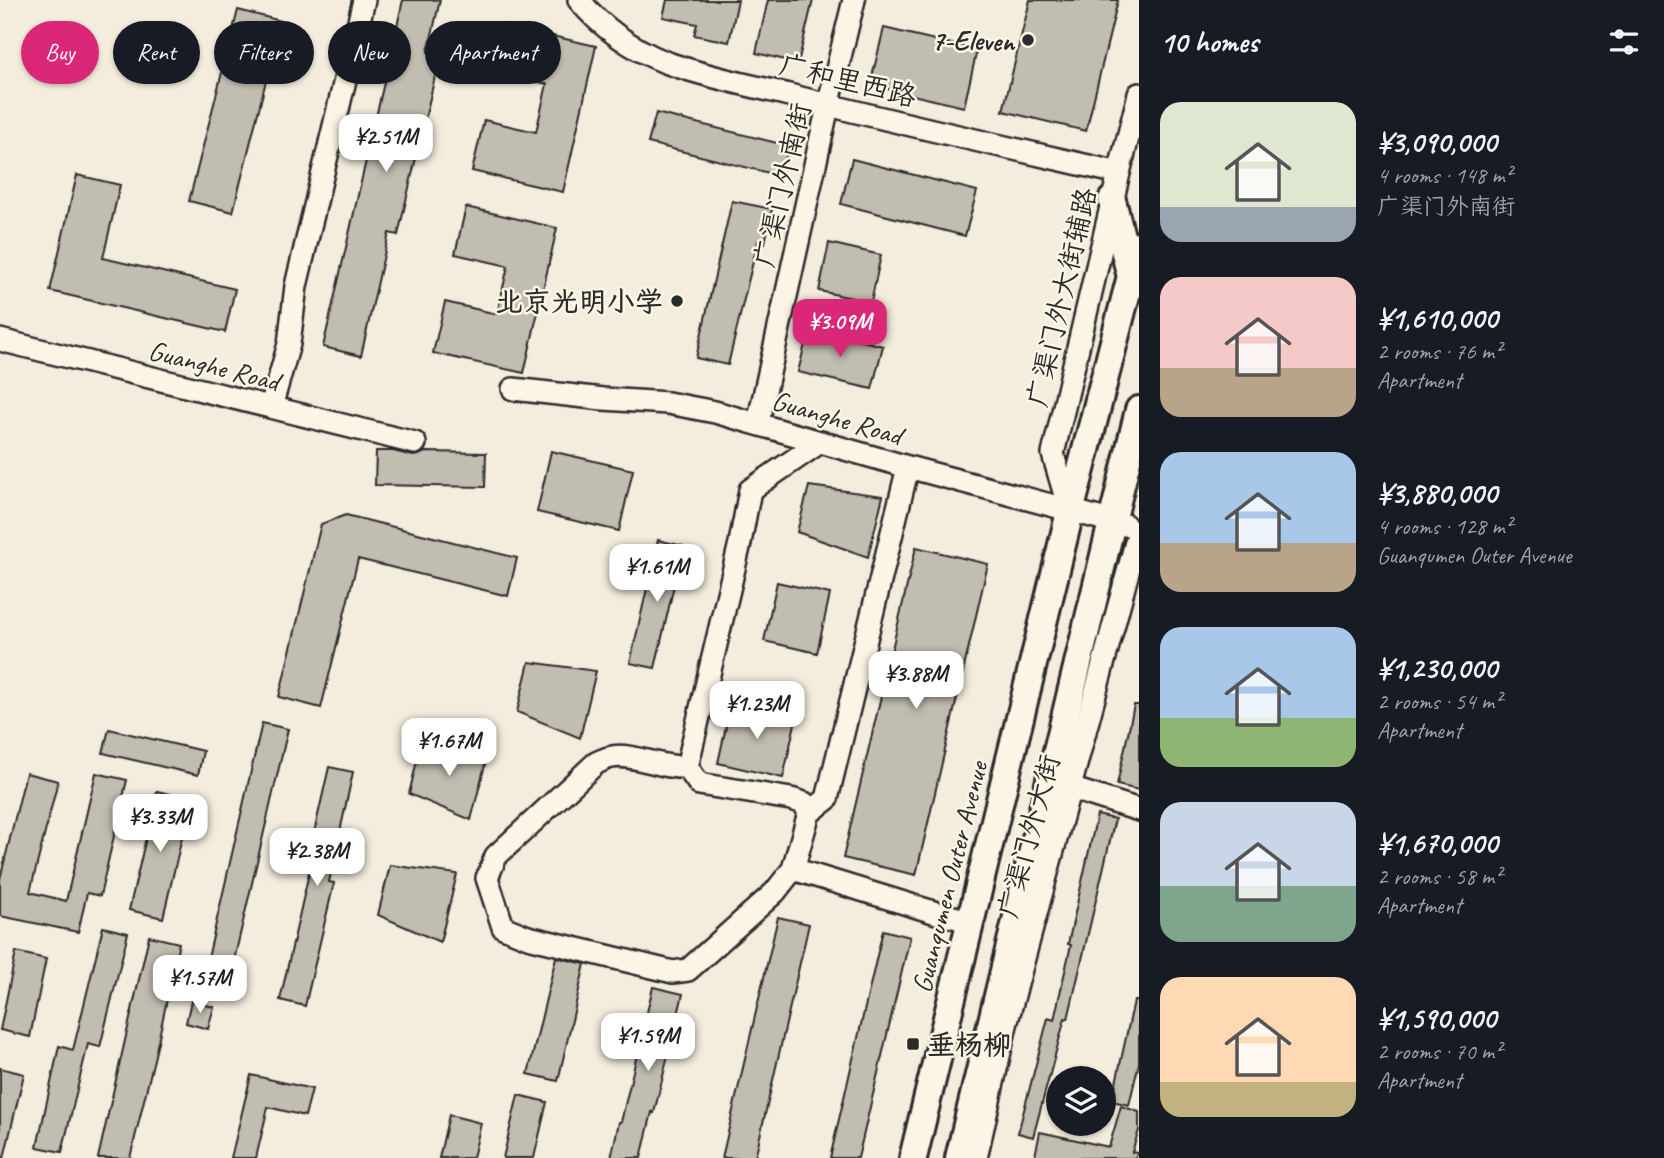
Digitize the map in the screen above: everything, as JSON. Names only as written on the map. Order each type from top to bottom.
[{"type":"main road","points":[[1112,200],[1131,276]]},
{"type":"main road","name":"Guanqumen Outer Avenue","points":[[913,1158],[1070,512],[1139,245]]},
{"type":"main road","points":[[958,1158],[1139,410]]},
{"type":"street","points":[[271,407],[289,344],[296,286],[364,0]]},
{"type":"street","name":"广渠门外南街","points":[[758,423],[854,0]]},
{"type":"street","name":"广和里西路","points":[[582,1],[610,31],[642,51],[697,72],[828,106],[1119,173]]},
{"type":"street","name":"广渠门外大街辅路","points":[[1070,512],[1053,454],[1139,94]]},
{"type":"street","name":"Guanghe Road","points":[[0,340],[415,443]]},
{"type":"street","name":"Guanghe Road","points":[[513,389],[668,403],[715,412],[1139,530]]},
{"type":"street","points":[[809,813],[804,803],[791,799],[699,784],[687,767],[750,491],[820,442]]},
{"type":"street","points":[[687,767],[674,768],[622,756],[609,757],[596,763],[496,856],[487,878],[503,927],[528,937],[673,972],[688,970],[775,892],[793,869],[809,813],[827,799],[908,467]]},
{"type":"street","name":"广渠门外大街","points":[[976,1158],[1006,1025],[1139,530]]},
{"type":"street","points":[[1070,788],[1139,810]]},
{"type":"street","points":[[793,869],[971,921]]},
{"type":"building","points":[[403,0],[440,0],[435,21],[425,21],[425,84],[433,84],[398,235],[389,233],[361,356],[323,347],[384,84],[411,84],[411,21],[398,21]]},
{"type":"building","points":[[667,0],[738,0],[729,42],[694,35],[697,24],[663,17]]},
{"type":"building","points":[[768,0],[813,0],[798,63],[756,53]]},
{"type":"building","points":[[1030,0],[1118,0],[1086,131],[1003,111]]},
{"type":"building","points":[[238,10],[281,21],[235,21]]},
{"type":"building","points":[[884,28],[977,50],[964,107],[870,85]]},
{"type":"building","points":[[561,38],[596,46],[563,192],[472,171],[484,120],[536,132],[547,84],[561,84]]},
{"type":"building","points":[[219,84],[265,84],[233,212],[189,201]]},
{"type":"building","points":[[656,113],[789,146],[781,176],[648,143]]},
{"type":"building","points":[[852,159],[977,191],[965,236],[841,204]]},
{"type":"building","points":[[77,175],[120,185],[103,258],[235,289],[225,332],[50,291]]},
{"type":"building","points":[[732,201],[772,209],[765,243],[758,241],[728,365],[696,358]]},
{"type":"building","points":[[466,207],[557,228],[524,373],[433,353],[445,302],[497,314],[508,266],[455,254]]},
{"type":"building","points":[[829,243],[881,255],[871,302],[819,291]]},
{"type":"building","points":[[809,328],[883,346],[872,389],[798,372]]},
{"type":"building","points":[[376,451],[393,451],[413,456],[425,452],[486,453],[485,487],[375,485]]},
{"type":"building","points":[[551,451],[633,470],[619,531],[537,512]]},
{"type":"building","points":[[809,486],[883,496],[868,557],[797,532]]},
{"type":"building","points":[[346,515],[517,558],[508,596],[358,559],[321,708],[279,697],[321,524]]},
{"type":"building","points":[[658,540],[683,546],[655,668],[630,663]]},
{"type":"building","points":[[916,547],[988,564],[916,875],[843,858]]},
{"type":"building","points":[[777,582],[830,594],[817,653],[764,641]]},
{"type":"building","points":[[529,662],[596,671],[580,738],[517,712]]},
{"type":"building","points":[[731,704],[796,719],[783,778],[718,763]]},
{"type":"building","points":[[1134,705],[1139,705],[1139,790],[1117,785]]},
{"type":"building","points":[[262,723],[288,729],[228,986],[203,980]]},
{"type":"building","points":[[109,729],[203,751],[198,775],[103,753]]},
{"type":"building","points":[[421,744],[488,753],[471,820],[409,794]]},
{"type":"building","points":[[329,767],[353,772],[329,882],[334,883],[305,1006],[280,1000],[312,860],[308,859]]},
{"type":"building","points":[[26,773],[58,781],[30,892],[66,901],[96,773],[127,780],[100,896],[87,893],[78,932],[0,916],[0,879]]},
{"type":"building","points":[[157,791],[191,799],[163,918],[129,910]]},
{"type":"building","points":[[1097,815],[1115,819],[1068,1019],[1065,1018],[1052,1066],[1046,1066],[1046,1089],[1033,1137],[1018,1133],[1048,1018],[1054,1020],[1071,945],[1068,944]]},
{"type":"building","points":[[390,865],[457,874],[440,942],[378,915]]},
{"type":"building","points":[[778,917],[809,924],[755,1158],[722,1158]]},
{"type":"building","points":[[103,927],[128,933],[100,1047],[88,1044],[62,1152],[37,1147],[59,1046],[73,1050]]},
{"type":"building","points":[[883,930],[910,937],[858,1158],[830,1158]]},
{"type":"building","points":[[149,936],[179,943],[156,1051],[130,1158],[98,1158]]},
{"type":"building","points":[[16,952],[46,959],[30,1037],[0,1030]]},
{"type":"building","points":[[556,957],[585,964],[558,1081],[528,1074]]},
{"type":"building","points":[[653,987],[683,994],[654,1113],[652,1112],[641,1158],[611,1158],[621,1122]]},
{"type":"building","points":[[191,1001],[214,1007],[208,1029],[186,1023]]},
{"type":"building","points":[[1134,1001],[1139,1001],[1139,1063],[1129,1105],[1116,1102],[1116,1083]]},
{"type":"building","points":[[0,1068],[24,1074],[4,1158],[0,1158]]},
{"type":"building","points":[[251,1075],[312,1089],[305,1116],[268,1107],[256,1158],[231,1158]]},
{"type":"building","points":[[518,1095],[547,1102],[534,1158],[503,1158]]},
{"type":"building","points":[[1121,1106],[1139,1112],[1139,1130],[1132,1152],[1137,1153],[1136,1158],[1035,1156],[1040,1132],[1046,1133],[1046,1136],[1058,1136],[1109,1147],[1112,1136],[1116,1136],[1116,1123]]},
{"type":"building","points":[[449,1115],[481,1123],[473,1158],[439,1158]]},
{"type":"place","name":"7-Eleven","points":[[1028,40]]},
{"type":"place","name":"北京光明小学","points":[[677,301]]},
{"type":"place","name":"垂杨柳","points":[[913,1044]]}]
